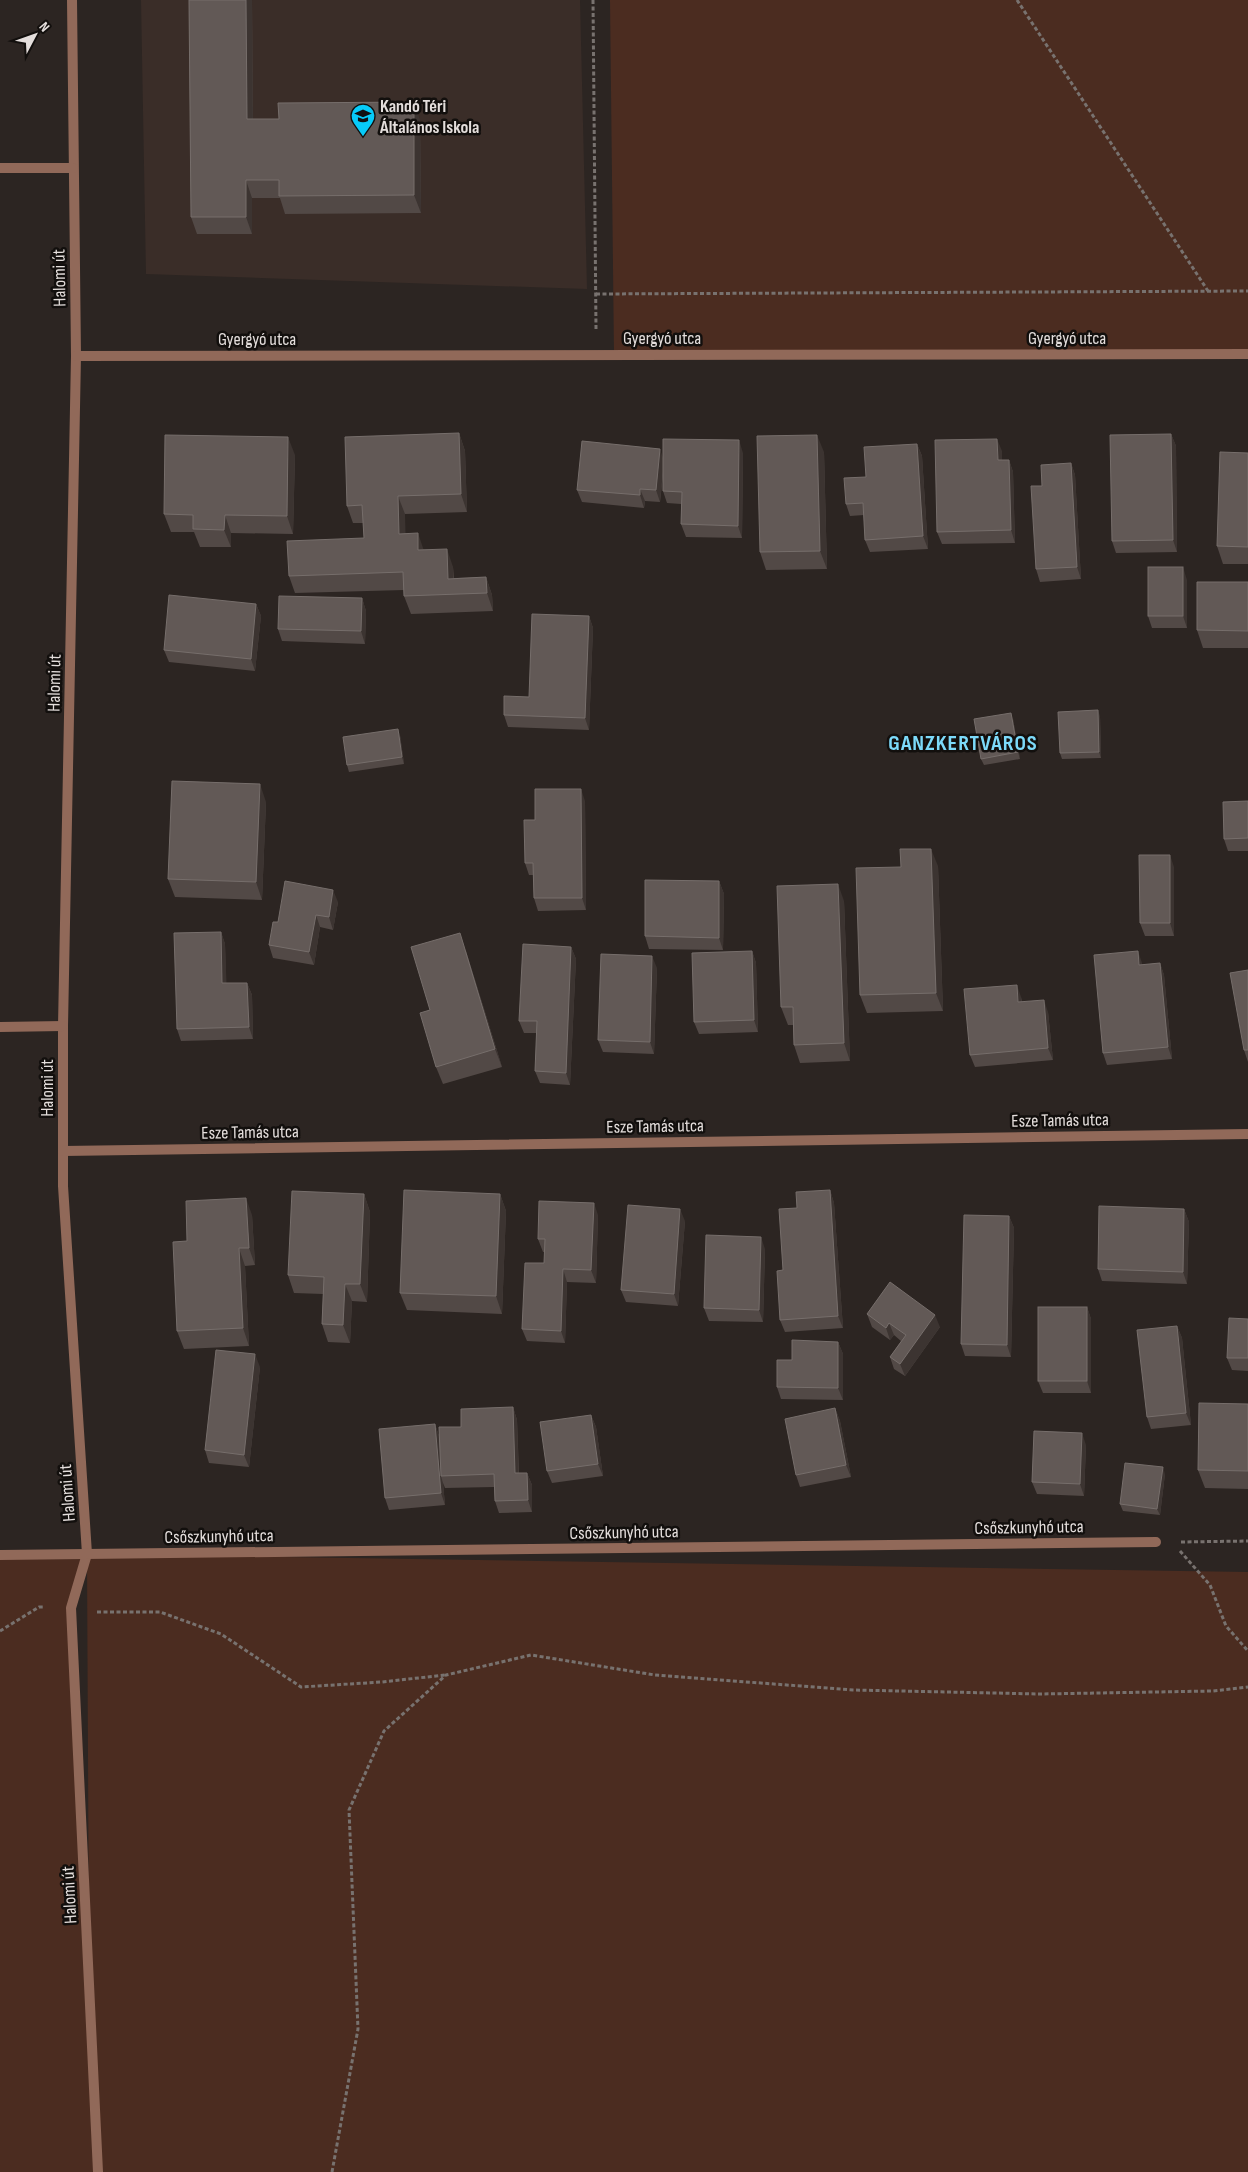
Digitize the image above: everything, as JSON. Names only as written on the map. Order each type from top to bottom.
[{"type":"street","name":"Halomi út","points":[[72,0],[76,356],[63,1026],[63,1186],[87,1554],[71,1611],[98,2172]]},
{"type":"street","points":[[0,168],[74,168]]},
{"type":"street","name":"Gyergyó utca","points":[[76,356],[1248,354]]},
{"type":"street","points":[[0,1027],[63,1026]]},
{"type":"street","name":"Esze Tamás utca","points":[[63,1151],[1248,1134]]},
{"type":"street","name":"Csőszkunyhó utca","points":[[0,1555],[1156,1542]]},
{"type":"path","points":[[593,0],[597,355]]},
{"type":"path","points":[[1017,0],[1208,292]]},
{"type":"path","points":[[596,294],[1248,291]]},
{"type":"path","points":[[1156,1542],[1248,1541]]},
{"type":"path","points":[[1156,1542],[1182,1551],[1210,1585],[1226,1626],[1248,1651]]},
{"type":"path","points":[[0,1631],[39,1606],[71,1611],[160,1612],[221,1634],[301,1687],[382,1682],[446,1675],[531,1655],[655,1676],[853,1690],[1040,1694],[1213,1691],[1248,1687]]},
{"type":"path","points":[[332,2172],[358,2029],[350,1810],[384,1732],[446,1675]]},
{"type":"shaded area","name":"Kandó Téri Általános Iskola","points":[[141,0],[580,0],[587,289],[146,274]]},
{"type":"shaded area","points":[[610,0],[1248,0],[1248,354],[614,355]]},
{"type":"shaded area","points":[[87,1554],[1248,1572],[1248,2172],[0,2172],[0,1555]],"holes":[[[87,1557],[89,1959],[71,1608]]]},
{"type":"building","points":[[189,0],[246,0],[247,119],[279,119],[278,103],[414,102],[414,195],[279,196],[279,180],[246,180],[246,217],[191,217]]},
{"type":"building","points":[[459,433],[461,494],[398,496],[399,534],[418,533],[418,550],[447,549],[448,579],[486,577],[487,593],[404,596],[403,572],[289,576],[287,541],[364,538],[362,505],[347,506],[345,437]]},
{"type":"building","points":[[1171,434],[1173,540],[1112,541],[1110,435]]},
{"type":"building","points":[[165,435],[288,437],[287,516],[225,515],[224,530],[193,529],[193,515],[164,514]]},
{"type":"building","points":[[817,435],[820,551],[760,552],[757,436]]},
{"type":"building","points":[[663,439],[739,440],[738,526],[681,524],[682,492],[663,491]]},
{"type":"building","points":[[997,439],[998,460],[1009,460],[1011,530],[937,532],[935,440]]},
{"type":"building","points":[[582,441],[660,449],[656,490],[640,489],[640,495],[577,490]]},
{"type":"building","points":[[917,444],[923,536],[865,540],[863,503],[846,504],[844,478],[866,477],[864,447]]},
{"type":"building","points":[[1220,452],[1248,453],[1248,547],[1217,546]]},
{"type":"building","points":[[1071,463],[1077,567],[1036,569],[1031,486],[1042,486],[1041,465]]},
{"type":"building","points":[[1148,567],[1183,567],[1183,616],[1148,616]]},
{"type":"building","points":[[1197,582],[1248,582],[1248,631],[1197,630]]},
{"type":"building","points":[[169,595],[256,604],[251,659],[164,650]]},
{"type":"building","points":[[279,596],[362,598],[361,631],[278,629]]},
{"type":"building","points":[[532,614],[589,616],[585,718],[504,715],[504,696],[529,697]]},
{"type":"building","points":[[1098,710],[1099,752],[1060,753],[1058,712]]},
{"type":"building","points":[[1011,713],[1018,752],[981,759],[974,719]]},
{"type":"building","points":[[398,729],[402,757],[347,765],[343,737]]},
{"type":"building","points":[[172,781],[260,784],[256,882],[168,879]]},
{"type":"building","points":[[535,789],[581,789],[582,898],[534,898],[533,863],[525,863],[524,820],[535,820]]},
{"type":"building","points":[[1248,801],[1248,838],[1224,839],[1223,802]]},
{"type":"building","points":[[900,849],[931,849],[936,993],[860,995],[856,868],[901,867]]},
{"type":"building","points":[[1139,855],[1170,855],[1170,923],[1140,923]]},
{"type":"building","points":[[645,880],[719,881],[719,938],[645,936]]},
{"type":"building","points":[[285,881],[333,890],[329,917],[316,915],[309,952],[269,945],[273,922],[278,922]]},
{"type":"building","points":[[838,884],[844,1043],[794,1045],[793,1007],[781,1007],[777,886]]},
{"type":"building","points":[[221,932],[222,983],[247,983],[249,1027],[177,1029],[174,933]]},
{"type":"building","points":[[460,933],[495,1049],[436,1067],[420,1013],[430,1010],[411,947]]},
{"type":"building","points":[[523,944],[571,947],[566,1073],[535,1071],[537,1021],[519,1021]]},
{"type":"building","points":[[752,951],[754,1020],[694,1022],[692,953]]},
{"type":"building","points":[[1138,951],[1139,965],[1160,963],[1168,1047],[1103,1053],[1094,955]]},
{"type":"building","points":[[601,954],[652,956],[650,1042],[598,1040]]},
{"type":"building","points":[[1248,970],[1248,1050],[1244,1050],[1230,973]]},
{"type":"building","points":[[1017,985],[1018,1002],[1044,1000],[1048,1048],[970,1055],[964,989]]},
{"type":"building","points":[[404,1190],[500,1194],[496,1296],[400,1293]]},
{"type":"building","points":[[830,1190],[838,1316],[780,1320],[777,1271],[783,1270],[779,1209],[797,1208],[796,1192]]},
{"type":"building","points":[[292,1191],[364,1194],[360,1284],[345,1284],[343,1325],[322,1324],[324,1277],[288,1275]]},
{"type":"building","points":[[246,1198],[249,1248],[239,1248],[243,1328],[177,1331],[173,1242],[187,1241],[186,1201]]},
{"type":"building","points":[[539,1201],[594,1203],[591,1270],[563,1269],[561,1331],[522,1329],[525,1263],[544,1263],[545,1239],[538,1239]]},
{"type":"building","points":[[628,1205],[680,1209],[674,1294],[621,1290]]},
{"type":"building","points":[[1099,1206],[1184,1209],[1183,1272],[1098,1269]]},
{"type":"building","points":[[964,1215],[1009,1216],[1007,1345],[961,1344]]},
{"type":"building","points":[[706,1235],[761,1237],[759,1310],[704,1308]]},
{"type":"building","points":[[890,1282],[935,1315],[900,1364],[890,1357],[906,1335],[889,1323],[886,1328],[867,1314]]},
{"type":"building","points":[[1038,1307],[1087,1307],[1087,1381],[1038,1381]]},
{"type":"building","points":[[1229,1318],[1248,1319],[1248,1358],[1227,1358]]},
{"type":"building","points":[[1177,1326],[1186,1413],[1147,1417],[1137,1330]]},
{"type":"building","points":[[792,1340],[838,1342],[838,1388],[777,1387],[777,1360],[792,1360]]},
{"type":"building","points":[[216,1350],[255,1354],[244,1455],[205,1450]]},
{"type":"building","points":[[1199,1403],[1248,1404],[1248,1471],[1198,1470]]},
{"type":"building","points":[[513,1407],[515,1473],[527,1473],[528,1500],[495,1501],[494,1474],[441,1476],[439,1427],[461,1427],[461,1409]]},
{"type":"building","points":[[835,1408],[846,1465],[796,1475],[785,1419]]},
{"type":"building","points":[[591,1415],[598,1464],[547,1471],[540,1422]]},
{"type":"building","points":[[435,1424],[441,1493],[385,1498],[379,1429]]},
{"type":"building","points":[[1034,1431],[1082,1433],[1080,1484],[1032,1482]]},
{"type":"building","points":[[1125,1463],[1163,1467],[1157,1509],[1120,1504]]},
{"type":"place","name":"Kandó Téri Általános Iskola","points":[[363,137]]},
{"type":"district","name":"GANZKERTVÁROS","points":[[963,742]]}]
